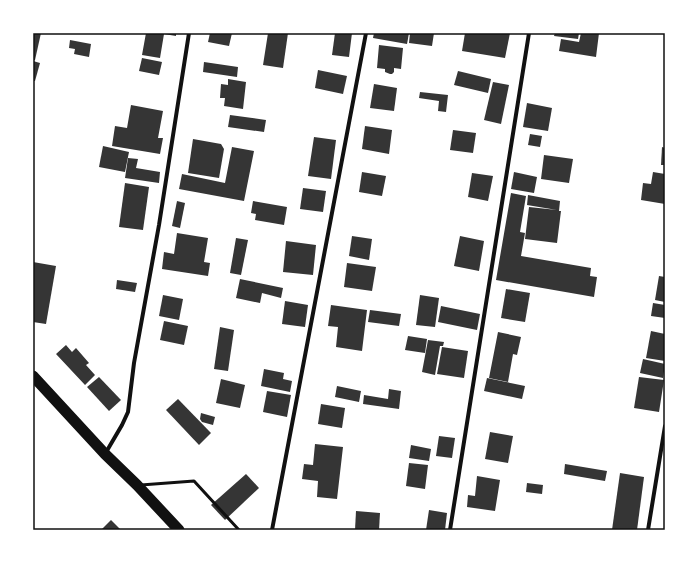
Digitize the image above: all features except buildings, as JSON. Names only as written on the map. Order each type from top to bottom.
[{"type":"highway","points":[[33,376],[105,454],[137,485],[179,530]]},
{"type":"street","points":[[105,454],[128,412],[134,364],[159,225],[189,33]]},
{"type":"street","points":[[272,530],[366,33]]},
{"type":"street","points":[[450,530],[529,33]]},
{"type":"street","points":[[648,530],[665,426]]},
{"type":"lane","points":[[137,485],[194,481],[239,530]]}]
